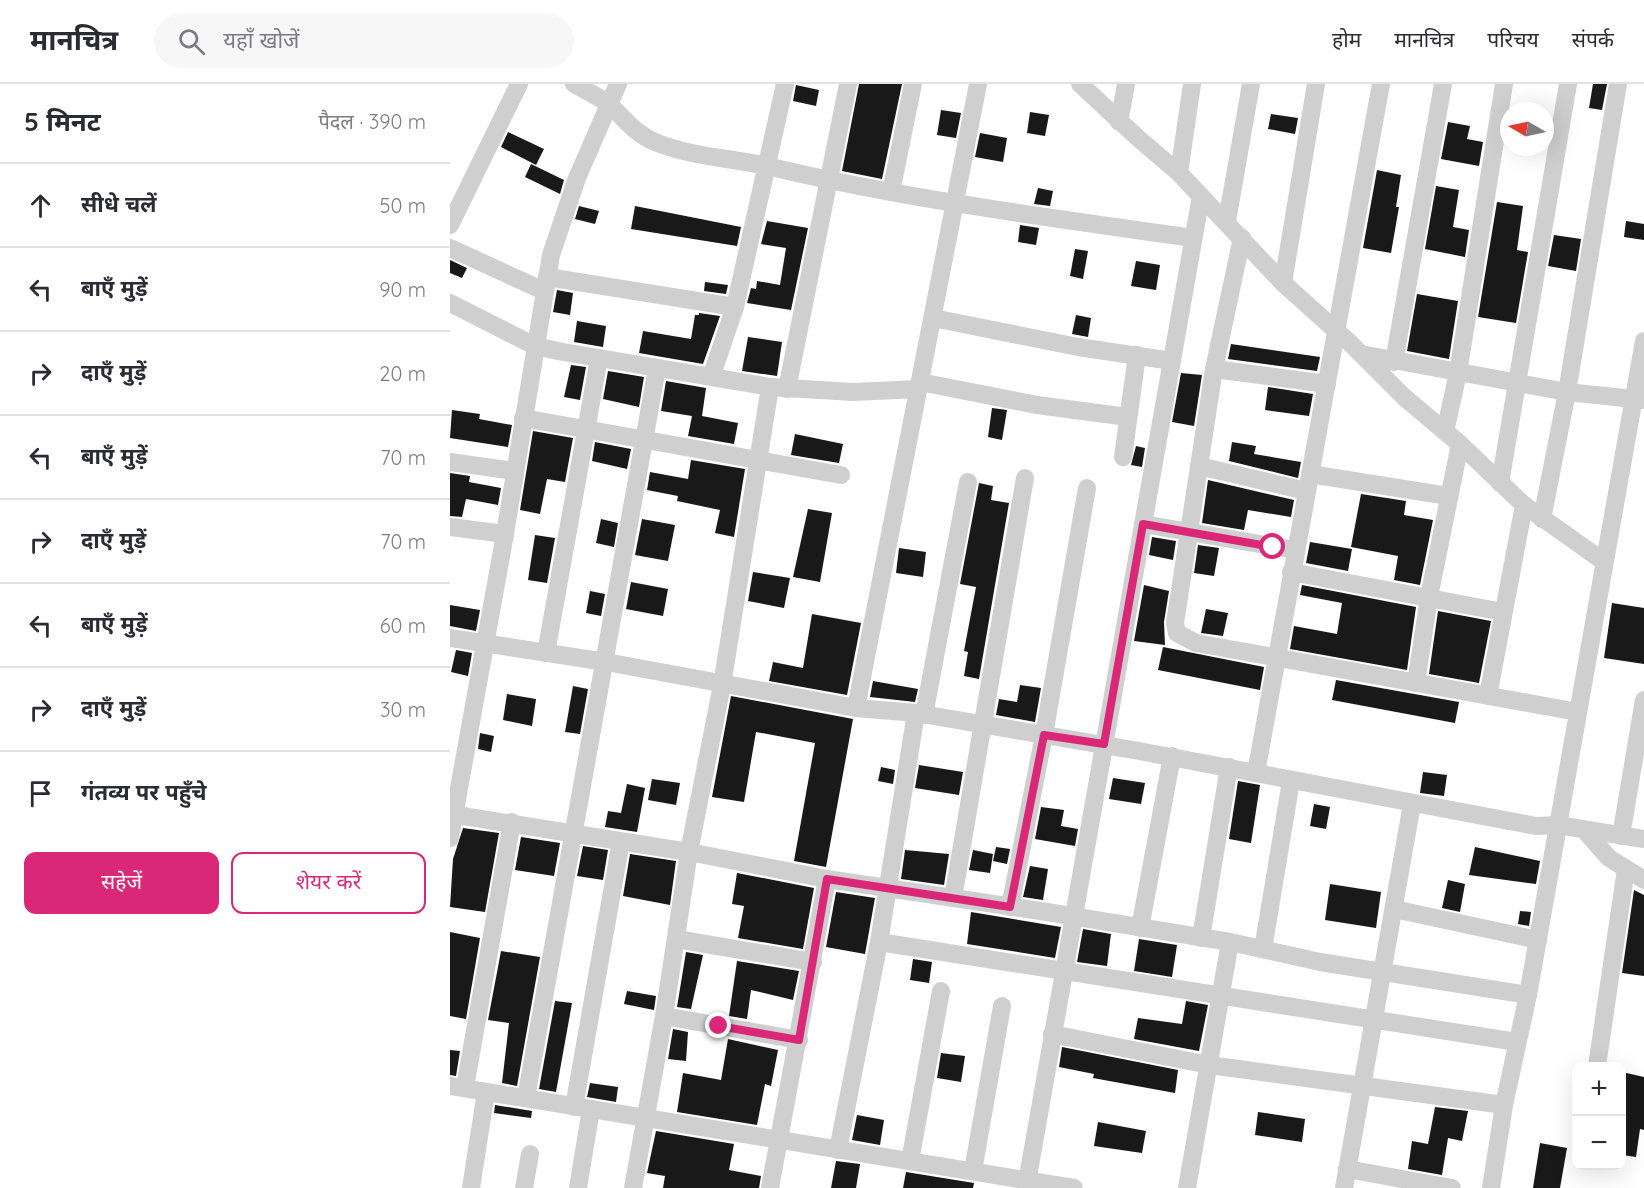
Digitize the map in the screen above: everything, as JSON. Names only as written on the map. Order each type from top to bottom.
[{"type":"street","points":[[450,225],[519,84]]},
{"type":"street","points":[[574,84],[609,104],[627,125],[657,143],[827,181],[1065,222],[1193,238]]},
{"type":"street","points":[[450,838],[452,815],[505,534],[545,284],[565,209],[618,84]]},
{"type":"street","points":[[711,377],[735,307],[785,84]]},
{"type":"street","points":[[633,1188],[664,1016],[689,852],[722,685],[759,460],[779,388],[848,84]]},
{"type":"street","points":[[891,192],[913,84]]},
{"type":"street","points":[[856,708],[978,84]]},
{"type":"street","points":[[1080,84],[1119,122],[1179,173],[1227,221],[1283,283],[1337,331],[1398,392],[1460,444],[1524,505],[1603,561]]},
{"type":"street","points":[[1119,122],[1126,84]]},
{"type":"street","points":[[1179,173],[1191,84]]},
{"type":"street","points":[[1227,221],[1251,84]]},
{"type":"street","points":[[1283,283],[1316,84]]},
{"type":"street","points":[[1256,773],[1381,84]]},
{"type":"street","points":[[1394,362],[1443,84]]},
{"type":"street","points":[[1445,432],[1458,373],[1504,84]]},
{"type":"street","points":[[1500,483],[1519,383],[1568,84]]},
{"type":"street","points":[[1542,519],[1567,392],[1618,84]]},
{"type":"street","points":[[1027,1184],[1201,196]]},
{"type":"street","points":[[1242,238],[1214,369],[1175,623],[1178,633],[1196,643],[1276,659],[1578,712]]},
{"type":"street","points":[[450,248],[545,284],[735,307]]},
{"type":"street","points":[[450,303],[535,346],[657,368],[779,388],[853,392],[920,386],[1128,417]]},
{"type":"street","points":[[933,318],[1078,347],[1172,361]]},
{"type":"street","points":[[1491,1188],[1504,1105],[1538,940],[1603,561],[1638,399],[1644,341]]},
{"type":"street","points":[[1361,354],[1394,362],[1567,392],[1638,399]]},
{"type":"street","points":[[1123,457],[1137,355]]},
{"type":"street","points":[[546,653],[598,358]]},
{"type":"street","points":[[526,1098],[657,368]]},
{"type":"street","points":[[1214,369],[1327,384]]},
{"type":"street","points":[[523,418],[841,475]]},
{"type":"street","points":[[1416,683],[1429,597],[1460,444]]},
{"type":"street","points":[[450,462],[515,471]]},
{"type":"street","points":[[1199,466],[1308,482],[1448,496]]},
{"type":"street","points":[[953,898],[1025,478]]},
{"type":"street","points":[[838,1150],[879,942],[920,714],[968,483]]},
{"type":"street","points":[[1010,907],[1044,735],[1088,488]]},
{"type":"street","points":[[1488,696],[1524,505]]},
{"type":"street","points":[[1143,524],[1189,534],[1295,550]]},
{"type":"street","points":[[450,527],[505,534]]},
{"type":"street","points":[[1291,572],[1503,612]]},
{"type":"street","points":[[450,638],[606,662],[856,708],[920,714],[1104,744],[1536,826],[1558,825],[1586,832],[1644,839]]},
{"type":"street","points":[[1620,836],[1644,700]]},
{"type":"street","points":[[1140,928],[1172,756]]},
{"type":"street","points":[[1201,938],[1229,767]]},
{"type":"street","points":[[1263,949],[1291,781]]},
{"type":"street","points":[[1344,1188],[1412,804]]},
{"type":"street","points":[[452,815],[512,822],[689,852],[887,889],[1230,942],[1320,962],[1383,970],[1528,995]]},
{"type":"street","points":[[512,822],[457,1086],[973,1171],[1027,1184],[1074,1188]]},
{"type":"street","points":[[1586,832],[1608,858],[1644,880]]},
{"type":"street","points":[[578,1188],[583,1108],[621,841]]},
{"type":"street","points":[[1598,1062],[1626,869]]},
{"type":"street","points":[[770,1188],[827,879]]},
{"type":"street","points":[[1394,909],[1538,940]]},
{"type":"street","points":[[676,939],[813,962]]},
{"type":"street","points":[[879,942],[1065,973],[1375,1018],[1518,1042]]},
{"type":"street","points":[[1187,1188],[1230,942]]},
{"type":"street","points":[[910,1161],[941,991]]},
{"type":"street","points":[[973,1171],[1002,1006]]},
{"type":"street","points":[[664,1016],[799,1040]]},
{"type":"street","points":[[1052,1034],[1209,1065],[1504,1105]]},
{"type":"street","points":[[472,1188],[486,1092]]},
{"type":"street","points":[[524,1188],[531,1154]]},
{"type":"street","points":[[1347,1169],[1452,1188]]},
{"type":"building","points":[[859,84],[902,84],[882,179],[842,171]]},
{"type":"building","points":[[1593,84],[1607,84],[1602,110],[1589,108]]},
{"type":"building","points":[[796,85],[819,90],[816,106],[793,101]]},
{"type":"building","points":[[941,110],[961,113],[956,138],[937,135]]},
{"type":"building","points":[[1030,112],[1049,115],[1045,136],[1027,133]]},
{"type":"building","points":[[1271,114],[1298,118],[1295,134],[1268,129]]},
{"type":"building","points":[[1448,122],[1470,126],[1467,139],[1483,142],[1479,166],[1441,159]]},
{"type":"building","points":[[508,132],[544,149],[536,165],[501,147]]},
{"type":"building","points":[[980,133],[1007,138],[1003,162],[975,157]]},
{"type":"building","points":[[531,164],[564,180],[560,194],[525,177]]},
{"type":"building","points":[[1377,170],[1401,175],[1396,207],[1399,207],[1391,253],[1363,248]]},
{"type":"building","points":[[1436,186],[1459,190],[1453,227],[1469,230],[1465,257],[1425,249]]},
{"type":"building","points":[[1038,188],[1053,191],[1050,206],[1034,204]]},
{"type":"building","points":[[1497,202],[1523,206],[1517,250],[1528,252],[1516,323],[1478,317]]},
{"type":"building","points":[[579,206],[599,211],[595,224],[575,219]]},
{"type":"building","points":[[635,206],[741,227],[737,246],[631,229]]},
{"type":"building","points":[[767,221],[808,228],[791,310],[747,303],[751,288],[756,289],[757,281],[780,285],[786,248],[761,244]]},
{"type":"building","points":[[1626,221],[1644,224],[1644,240],[1624,237]]},
{"type":"building","points":[[1020,225],[1039,228],[1036,245],[1018,242]]},
{"type":"building","points":[[1554,235],[1581,239],[1576,271],[1548,266]]},
{"type":"building","points":[[1075,249],[1088,251],[1083,279],[1070,276]]},
{"type":"building","points":[[450,260],[467,268],[462,278],[450,273]]},
{"type":"building","points":[[1136,261],[1160,265],[1156,290],[1131,286]]},
{"type":"building","points":[[705,282],[728,285],[726,294],[704,291]]},
{"type":"building","points":[[557,290],[573,293],[570,315],[553,312]]},
{"type":"building","points":[[1417,294],[1458,301],[1449,359],[1407,351]]},
{"type":"building","points":[[699,313],[720,316],[703,364],[639,353],[643,331],[691,339],[695,315]]},
{"type":"building","points":[[1076,315],[1091,318],[1088,337],[1072,334]]},
{"type":"building","points":[[577,321],[606,326],[603,347],[574,342]]},
{"type":"building","points":[[748,337],[782,342],[777,376],[742,371]]},
{"type":"building","points":[[1231,344],[1320,357],[1317,371],[1228,359]]},
{"type":"building","points":[[571,365],[586,367],[580,400],[564,397]]},
{"type":"building","points":[[608,371],[644,377],[639,407],[603,399]]},
{"type":"building","points":[[1181,373],[1202,375],[1194,426],[1172,422]]},
{"type":"building","points":[[666,381],[706,388],[702,416],[738,423],[734,444],[688,436],[692,416],[661,411]]},
{"type":"building","points":[[1268,387],[1313,394],[1309,416],[1265,410]]},
{"type":"building","points":[[992,408],[1007,410],[1002,440],[988,437]]},
{"type":"building","points":[[452,410],[480,414],[479,419],[512,425],[508,447],[450,438]]},
{"type":"building","points":[[533,431],[573,438],[565,482],[547,479],[540,514],[520,510]]},
{"type":"building","points":[[795,434],[843,444],[839,463],[791,455]]},
{"type":"building","points":[[595,442],[631,449],[627,469],[592,461]]},
{"type":"building","points":[[1232,442],[1256,446],[1254,454],[1301,462],[1298,478],[1229,461]]},
{"type":"building","points":[[1136,446],[1145,448],[1142,467],[1131,465]]},
{"type":"building","points":[[691,460],[745,469],[734,537],[715,533],[720,510],[677,501],[678,496],[647,490],[650,472],[688,479]]},
{"type":"building","points":[[450,473],[470,476],[469,482],[501,488],[498,505],[466,499],[462,517],[450,516]]},
{"type":"building","points":[[1208,480],[1294,500],[1291,517],[1248,510],[1244,530],[1202,523]]},
{"type":"building","points":[[979,483],[993,486],[991,500],[1009,503],[979,679],[964,676],[968,652],[964,651],[976,587],[960,584]]},
{"type":"building","points":[[1361,494],[1406,501],[1404,515],[1433,520],[1420,585],[1394,580],[1398,556],[1351,547]]},
{"type":"building","points":[[808,509],[832,513],[820,582],[793,577]]},
{"type":"building","points":[[601,519],[618,523],[614,547],[596,543]]},
{"type":"building","points":[[642,519],[675,525],[668,561],[635,555]]},
{"type":"building","points":[[535,535],[555,538],[547,583],[528,580]]},
{"type":"building","points":[[1152,537],[1176,541],[1173,560],[1149,555]]},
{"type":"building","points":[[1310,542],[1352,549],[1348,571],[1306,563]]},
{"type":"building","points":[[1198,545],[1219,548],[1214,576],[1194,573]]},
{"type":"building","points":[[899,548],[926,552],[923,577],[896,573]]},
{"type":"building","points":[[753,572],[790,578],[784,608],[748,601]]},
{"type":"building","points":[[631,582],[668,589],[663,616],[626,609]]},
{"type":"building","points":[[1144,585],[1169,591],[1164,622],[1165,645],[1134,641]]},
{"type":"building","points":[[1302,585],[1416,607],[1407,670],[1290,649],[1294,626],[1337,634],[1342,603],[1300,595]]},
{"type":"building","points":[[590,591],[605,594],[601,616],[586,613]]},
{"type":"building","points":[[1612,603],[1644,608],[1644,664],[1604,658]]},
{"type":"building","points":[[450,605],[480,610],[476,631],[450,626]]},
{"type":"building","points":[[1206,609],[1228,613],[1223,636],[1201,633]]},
{"type":"building","points":[[1438,611],[1491,621],[1479,683],[1429,674]]},
{"type":"building","points":[[812,614],[861,623],[847,695],[769,681],[773,662],[803,668]]},
{"type":"building","points":[[1163,647],[1264,667],[1260,690],[1158,670]]},
{"type":"building","points":[[456,650],[472,653],[468,676],[451,672]]},
{"type":"building","points":[[1336,680],[1459,702],[1455,723],[1332,700]]},
{"type":"building","points":[[873,681],[918,689],[915,702],[870,697]]},
{"type":"building","points":[[1020,685],[1041,688],[1035,722],[996,715],[999,699],[1017,702]]},
{"type":"building","points":[[573,686],[588,689],[580,734],[565,732]]},
{"type":"building","points":[[507,694],[536,699],[532,726],[503,720]]},
{"type":"building","points":[[731,696],[853,719],[826,867],[794,861],[815,743],[756,732],[744,802],[712,797]]},
{"type":"building","points":[[480,733],[494,736],[491,752],[478,749]]},
{"type":"building","points":[[919,765],[963,772],[959,795],[915,788]]},
{"type":"building","points":[[881,767],[895,770],[893,784],[878,781]]},
{"type":"building","points":[[1423,772],[1447,775],[1444,796],[1420,793]]},
{"type":"building","points":[[1113,778],[1145,783],[1141,804],[1109,799]]},
{"type":"building","points":[[652,779],[680,783],[676,805],[648,800]]},
{"type":"building","points":[[1238,781],[1260,785],[1251,843],[1229,839]]},
{"type":"building","points":[[627,784],[645,788],[637,832],[605,827],[608,811],[621,813]]},
{"type":"building","points":[[1314,804],[1330,807],[1326,829],[1310,826]]},
{"type":"building","points":[[1041,807],[1064,810],[1061,826],[1078,829],[1075,846],[1035,839]]},
{"type":"building","points":[[463,828],[499,833],[485,912],[450,907],[453,859]]},
{"type":"building","points":[[521,837],[560,843],[554,876],[515,870]]},
{"type":"building","points":[[583,846],[608,850],[603,880],[577,876]]},
{"type":"building","points":[[996,847],[1010,849],[1007,864],[993,861]]},
{"type":"building","points":[[1475,847],[1540,861],[1536,884],[1469,875]]},
{"type":"building","points":[[905,850],[949,854],[944,885],[901,879]]},
{"type":"building","points":[[973,850],[993,854],[990,873],[969,870]]},
{"type":"building","points":[[630,854],[676,861],[670,905],[623,896]]},
{"type":"building","points":[[1030,866],[1048,869],[1043,900],[1023,897]]},
{"type":"building","points":[[737,873],[814,888],[803,949],[738,938],[744,906],[732,904]]},
{"type":"building","points":[[1448,880],[1465,884],[1460,912],[1442,908]]},
{"type":"building","points":[[1330,884],[1381,892],[1376,928],[1325,920]]},
{"type":"building","points":[[1634,890],[1644,895],[1644,976],[1622,973]]},
{"type":"building","points":[[836,892],[875,898],[865,954],[826,947]]},
{"type":"building","points":[[1520,911],[1531,912],[1529,926],[1518,924]]},
{"type":"building","points":[[971,912],[1061,927],[1055,958],[967,944]]},
{"type":"building","points":[[1083,929],[1111,934],[1107,966],[1077,962]]},
{"type":"building","points":[[450,932],[480,938],[466,1019],[450,1016]]},
{"type":"building","points":[[1139,939],[1177,945],[1172,977],[1134,971]]},
{"type":"building","points":[[501,951],[540,957],[517,1086],[502,1083],[509,1023],[488,1020]]},
{"type":"building","points":[[686,952],[703,955],[691,1009],[677,1007]]},
{"type":"building","points":[[913,959],[932,962],[929,983],[910,980]]},
{"type":"building","points":[[737,961],[799,971],[793,1000],[751,990],[747,1019],[729,1016]]},
{"type":"building","points":[[627,991],[656,996],[654,1010],[624,1004]]},
{"type":"building","points":[[555,1001],[572,1003],[556,1092],[539,1089]]},
{"type":"building","points":[[1186,1001],[1208,1005],[1199,1051],[1134,1039],[1138,1018],[1182,1024]]},
{"type":"building","points":[[673,1029],[688,1032],[686,1061],[668,1059]]},
{"type":"building","points":[[728,1039],[778,1050],[771,1086],[765,1084],[757,1125],[677,1112],[683,1073],[721,1080]]},
{"type":"building","points":[[1062,1047],[1178,1070],[1175,1093],[1093,1078],[1094,1074],[1059,1067]]},
{"type":"building","points":[[450,1050],[460,1051],[456,1076],[450,1075]]},
{"type":"building","points":[[941,1053],[965,1056],[961,1082],[937,1078]]},
{"type":"building","points":[[1626,1073],[1644,1077],[1644,1130],[1640,1129],[1636,1157],[1626,1156]]},
{"type":"building","points":[[590,1083],[618,1087],[616,1102],[587,1097]]},
{"type":"building","points":[[495,1105],[532,1111],[531,1118],[494,1113]]},
{"type":"building","points":[[1435,1107],[1468,1111],[1462,1141],[1448,1138],[1442,1175],[1408,1169],[1412,1141],[1428,1144]]},
{"type":"building","points":[[1258,1112],[1305,1119],[1302,1142],[1255,1135]]},
{"type":"building","points":[[857,1115],[884,1120],[880,1145],[852,1140]]},
{"type":"building","points":[[1098,1122],[1146,1131],[1142,1153],[1094,1146]]},
{"type":"building","points":[[656,1131],[734,1144],[729,1170],[761,1176],[759,1188],[663,1188],[665,1176],[647,1173]]},
{"type":"building","points":[[1540,1143],[1567,1148],[1560,1188],[1533,1188]]},
{"type":"building","points":[[836,1161],[860,1164],[856,1188],[831,1188]]},
{"type":"building","points":[[906,1172],[974,1183],[973,1188],[903,1188]]},
{"type":"route","points":[[719,1026],[799,1040],[827,879],[1010,907],[1044,735],[1104,744],[1143,524],[1189,534],[1273,547]]}]
